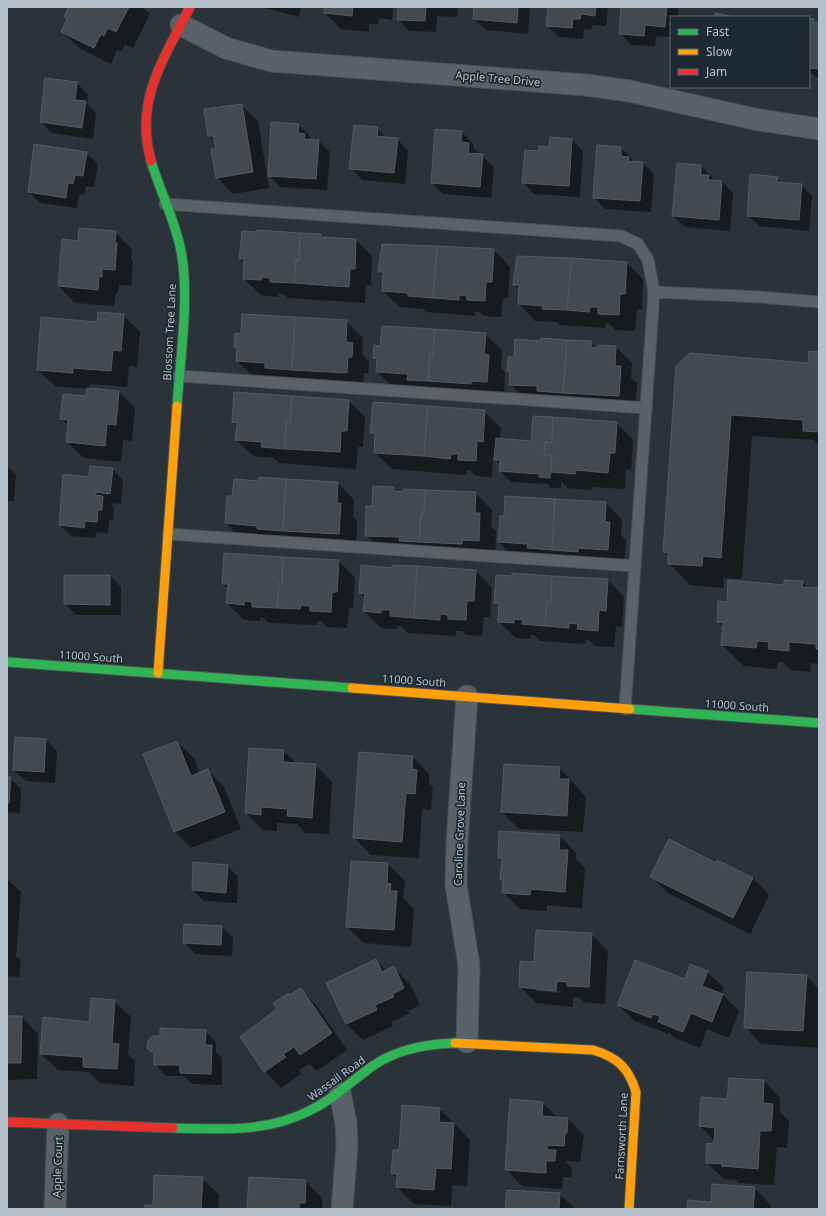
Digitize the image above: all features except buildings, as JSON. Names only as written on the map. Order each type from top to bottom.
[{"type":"street","name":"Apple Tree Drive","points":[[185,16],[226,48],[248,56],[271,61],[586,85],[629,91],[759,120],[819,129]]},
{"type":"street","name":"Blossom Tree Lane","points":[[158,673],[184,300],[184,272],[179,244],[149,159],[145,131],[148,103],[155,77],[185,16]]},
{"type":"street","name":"11000 South","points":[[7,662],[819,723]]},
{"type":"street","name":"Caroline Grove Lane","points":[[467,696],[457,843],[456,885],[469,965],[467,1042]]},
{"type":"street","name":"Wassail Road","points":[[7,1122],[241,1130],[266,1127],[290,1120],[312,1111],[340,1093],[366,1071],[384,1059],[402,1051],[431,1044],[467,1042],[593,1050],[606,1053],[626,1067]]},
{"type":"street","name":"Farnsworth Lane","points":[[626,1067],[633,1078],[636,1092],[629,1209]]},
{"type":"street","points":[[340,1093],[346,1123],[347,1146],[342,1209]]},
{"type":"street","name":"Apple Court","points":[[56,1209],[58,1124]]},
{"type":"lane","points":[[165,204],[621,236],[638,244],[648,260],[654,292],[625,709]]},
{"type":"lane","points":[[654,292],[760,297],[819,302]]},
{"type":"lane","points":[[179,376],[646,408]]},
{"type":"lane","points":[[168,534],[635,566]]},
{"type":"traffic: fast","points":[[151,161],[175,228],[184,269],[185,288],[182,348],[177,406]]},
{"type":"traffic: fast","points":[[7,662],[352,688]]},
{"type":"traffic: fast","points":[[630,709],[819,723]]},
{"type":"traffic: fast","points":[[173,1128],[225,1129],[258,1127],[291,1119],[325,1102],[374,1065],[393,1055],[423,1046],[455,1043]]},
{"type":"traffic: slow","points":[[158,673],[177,406]]},
{"type":"traffic: slow","points":[[352,688],[630,709]]},
{"type":"traffic: slow","points":[[455,1043],[593,1050],[609,1056],[621,1065],[630,1076],[636,1092],[629,1209]]},
{"type":"traffic: jam","points":[[151,161],[147,139],[146,119],[149,99],[154,81],[162,62],[190,7]]},
{"type":"traffic: jam","points":[[7,1122],[173,1128]]}]
